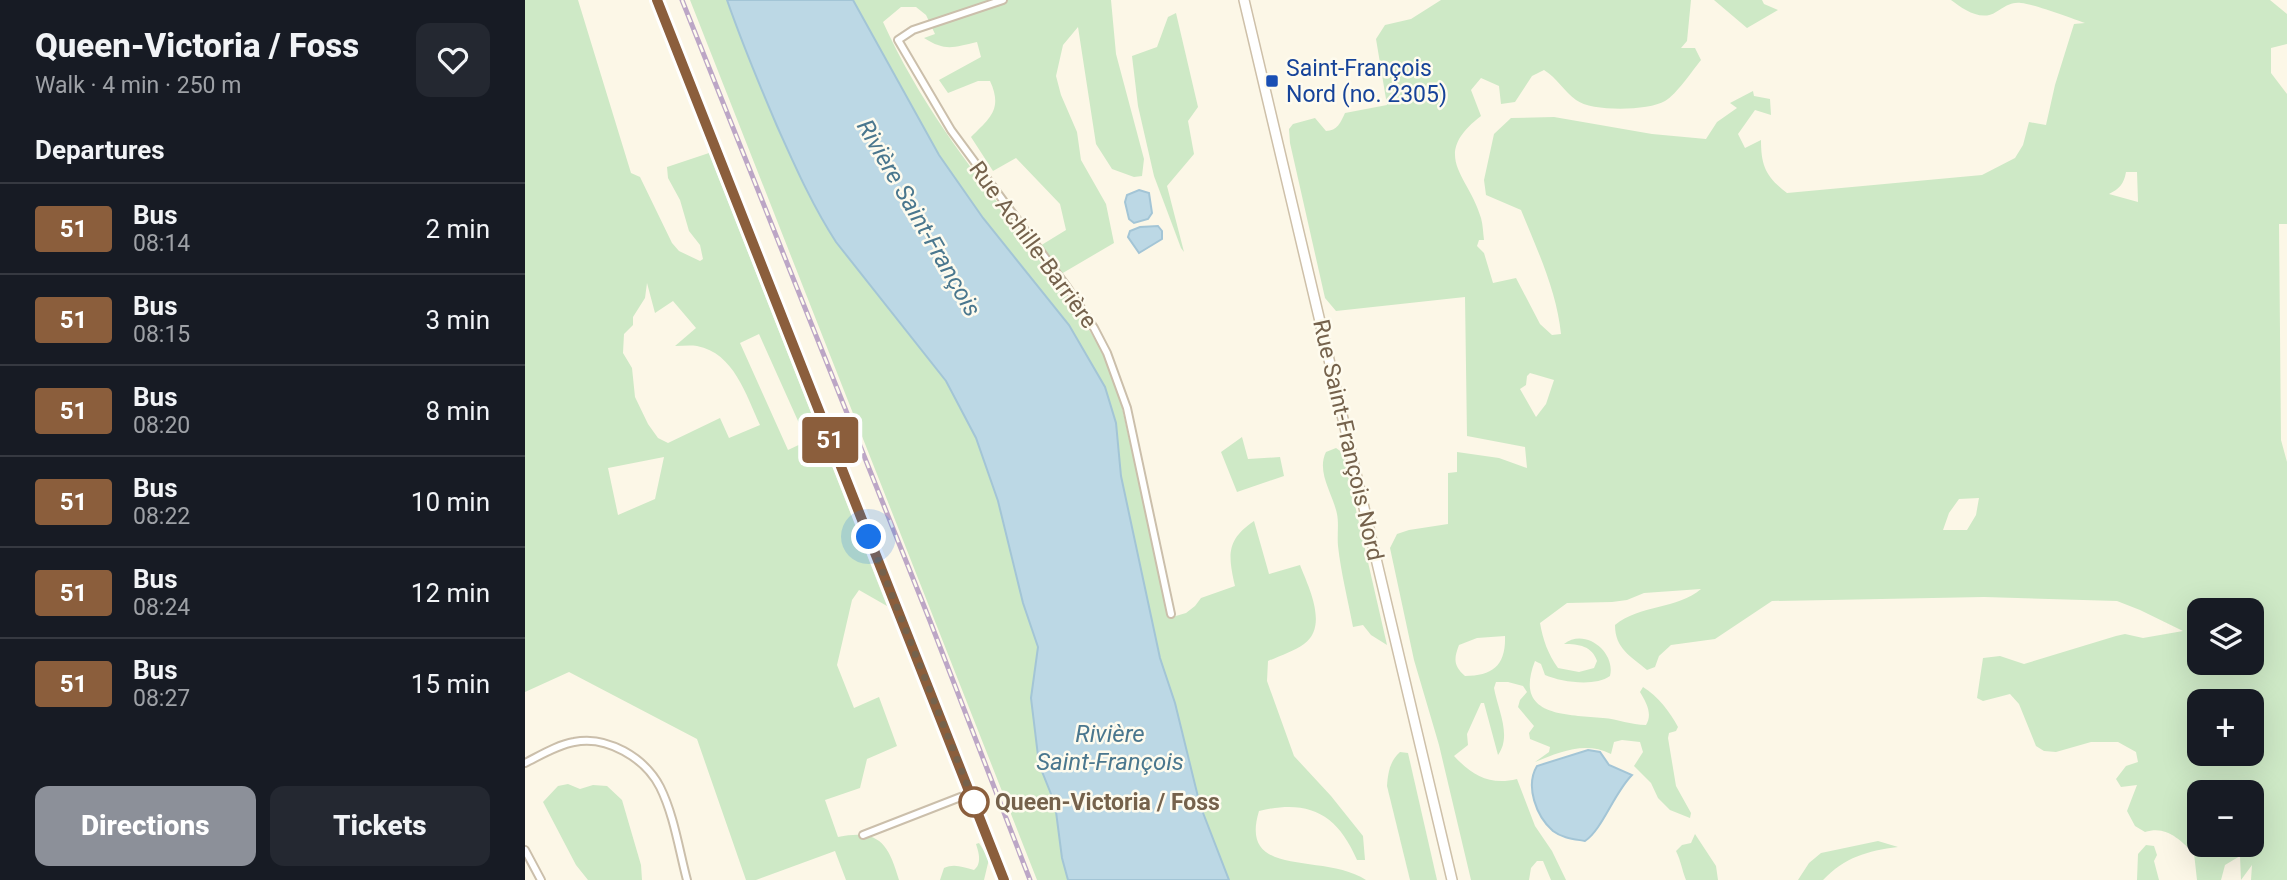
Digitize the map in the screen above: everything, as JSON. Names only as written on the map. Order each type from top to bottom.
[{"type":"main road","points":[[657,0],[1005,880]]},
{"type":"street","name":"Rue Achille-Barrière","points":[[1003,0],[913,30],[898,40],[951,130],[1067,288],[1107,353],[1128,408],[1171,614]]},
{"type":"street","name":"Rue Saint-François Nord","points":[[1244,0],[1452,880]]},
{"type":"street","points":[[525,763],[556,747],[587,740],[609,744],[637,760],[659,786],[687,880]]},
{"type":"street","points":[[863,835],[971,793]]},
{"type":"street","points":[[525,850],[541,880]]},
{"type":"green space","points":[[525,0],[578,0],[631,173],[640,177],[672,243],[679,251],[700,261],[703,259],[700,245],[689,231],[680,200],[668,178],[667,167],[709,153],[887,606],[859,590],[852,600],[837,665],[854,708],[879,697],[897,746],[867,759],[860,788],[825,800],[838,837],[863,835],[880,842],[891,857],[899,880],[846,880],[835,851],[756,880],[746,880],[697,739],[569,672],[525,692]],"holes":[[[647,283],[655,313],[673,301],[696,328],[675,346],[697,346],[710,350],[730,366],[760,425],[729,438],[720,418],[668,443],[658,438],[635,397],[632,368],[623,353],[624,334],[633,325],[633,317],[645,298]],[[759,334],[807,441],[788,450],[740,343]],[[664,457],[655,499],[618,515],[608,468]]]},
{"type":"green space","points":[[690,0],[727,0],[777,126],[819,214],[836,242],[946,381],[976,438],[998,501],[1023,603],[1038,647],[1031,698],[1039,764],[1055,804],[1062,858],[1068,880],[1037,880]]},
{"type":"green space","points":[[853,0],[1111,0],[1116,54],[1144,159],[1142,176],[1134,177],[1112,169],[1096,144],[1078,27],[1063,45],[1056,76],[1077,132],[1081,160],[1106,204],[1114,243],[1056,277],[1101,349],[1119,394],[1169,618],[1186,613],[1201,598],[1235,586],[1231,549],[1238,535],[1254,521],[1269,574],[1300,565],[1314,606],[1315,627],[1304,644],[1268,661],[1267,681],[1294,756],[1363,836],[1365,860],[1357,860],[1340,831],[1330,821],[1319,813],[1306,809],[1292,807],[1259,811],[1256,833],[1261,847],[1272,856],[1348,872],[1366,880],[1229,880],[1200,805],[1175,703],[1160,658],[1121,476],[1116,423],[1105,387],[1069,325],[983,218],[939,155]],"holes":[[[901,7],[916,7],[926,15],[935,34],[924,38],[944,47],[977,42],[981,57],[939,80],[948,93],[978,81],[990,81],[995,99],[993,112],[971,137],[993,171],[1016,158],[1060,204],[1066,230],[1035,249],[951,140],[898,53],[883,22]]]},
{"type":"green space","points":[[1441,0],[1691,0],[1687,41],[1681,48],[1695,48],[1701,60],[1665,101],[1646,107],[1594,107],[1576,100],[1544,70],[1532,76],[1515,102],[1501,104],[1499,86],[1481,78],[1471,90],[1481,116],[1457,143],[1455,155],[1457,166],[1482,221],[1484,240],[1479,240],[1477,246],[1484,253],[1493,283],[1516,278],[1540,324],[1552,335],[1561,334],[1559,318],[1545,271],[1521,210],[1486,195],[1484,180],[1494,134],[1511,118],[1554,117],[1652,134],[1706,139],[1717,122],[1737,108],[1730,103],[1753,91],[1754,96],[1770,99],[1771,115],[1755,110],[1738,134],[1745,148],[1761,140],[1766,170],[1774,182],[1787,193],[1982,175],[2015,158],[2023,145],[2029,122],[2046,125],[2074,24],[2085,23],[2021,3],[2011,4],[1990,15],[1978,15],[1951,0],[2270,0],[2287,14],[2287,44],[2271,48],[2271,73],[2287,94],[2287,224],[2279,224],[2281,440],[2287,462],[2287,880],[2251,880],[2252,865],[2241,880],[2240,857],[2264,857],[2264,780],[2187,780],[2187,847],[2166,832],[2145,832],[2135,826],[2127,811],[2137,785],[2121,787],[2116,779],[2126,766],[2138,762],[2136,752],[2118,742],[2091,742],[2056,752],[2044,751],[2036,746],[2019,704],[2010,694],[1983,701],[1977,698],[1983,658],[2000,656],[2024,664],[2125,634],[2143,638],[2183,631],[2117,601],[1984,597],[1772,601],[1715,639],[1671,645],[1659,656],[1655,667],[1647,670],[1621,646],[1615,625],[1635,614],[1681,600],[1701,589],[1644,593],[1627,600],[1612,602],[1567,603],[1540,623],[1546,647],[1554,663],[1558,668],[1579,672],[1594,668],[1597,661],[1592,652],[1580,645],[1564,644],[1581,638],[1589,640],[1604,651],[1611,667],[1610,676],[1587,682],[1560,680],[1545,675],[1541,664],[1535,661],[1530,679],[1531,693],[1537,703],[1547,709],[1640,725],[1646,725],[1649,712],[1640,692],[1643,687],[1654,695],[1678,727],[1676,731],[1669,733],[1668,738],[1676,786],[1691,813],[1690,818],[1670,810],[1658,798],[1651,783],[1634,766],[1643,752],[1640,742],[1614,742],[1611,754],[1582,748],[1535,762],[1549,752],[1550,747],[1530,739],[1529,733],[1534,726],[1518,707],[1527,692],[1523,686],[1496,682],[1494,688],[1504,731],[1502,748],[1498,755],[1484,703],[1481,703],[1467,734],[1468,745],[1454,756],[1468,769],[1490,780],[1517,779],[1535,826],[1552,851],[1566,880],[1551,880],[1543,861],[1537,861],[1531,868],[1529,880],[1471,880],[1439,745],[1414,660],[1390,548],[1397,534],[1448,524],[1448,473],[1457,472],[1457,452],[1499,458],[1527,468],[1525,447],[1467,436],[1465,297],[1336,311],[1325,298],[1290,143],[1289,129],[1293,124],[1315,118],[1326,131],[1330,131],[1338,125],[1345,113],[1387,105],[1376,39],[1385,25],[1411,19]],"holes":[[[2126,172],[2137,172],[2138,202],[2109,194],[2121,186]],[[1530,373],[1554,380],[1546,404],[1536,417],[1520,389],[1526,385]],[[1979,498],[1976,515],[1967,530],[1943,530],[1949,513],[1959,499]],[[1505,636],[1503,654],[1496,667],[1490,671],[1465,676],[1458,669],[1456,654],[1459,645],[1477,638]]]},
{"type":"green space","points":[[1714,0],[1762,0],[1764,4],[1778,10],[1747,28]]},
{"type":"green space","points":[[1176,13],[1198,107],[1188,121],[1194,154],[1167,186],[1184,252],[1154,176],[1138,106],[1132,56],[1157,47],[1168,17]]},
{"type":"green space","points":[[1242,437],[1248,459],[1280,457],[1284,476],[1237,492],[1221,452]]},
{"type":"green space","points":[[1336,448],[1343,453],[1387,645],[1371,635],[1363,625],[1353,627],[1339,556],[1337,514],[1323,467],[1326,452]]},
{"type":"green space","points":[[1400,752],[1408,753],[1437,880],[1410,880],[1387,786],[1390,767]]},
{"type":"green space","points":[[568,784],[580,789],[593,785],[607,786],[622,800],[641,865],[642,880],[588,880],[576,865],[543,802],[558,786]]},
{"type":"green space","points":[[1695,834],[1716,866],[1718,880],[1686,880],[1676,851],[1682,845],[1691,843]]},
{"type":"green space","points":[[1878,841],[1898,847],[1857,856],[1823,880],[1798,880],[1809,863],[1821,853]]},
{"type":"green space","points":[[979,843],[989,859],[984,880],[940,880],[944,868],[977,868],[979,855],[976,844]]},
{"type":"green space","points":[[2146,845],[2154,846],[2157,855],[2154,861],[2159,880],[2137,880],[2138,854]]},
{"type":"green space","points":[[2194,857],[2238,857],[2225,865],[2221,880],[2197,880]]},
{"type":"water","name":"Rivière Saint-François","points":[[727,0],[853,0],[939,155],[983,218],[1069,325],[1105,387],[1116,423],[1121,476],[1160,658],[1175,703],[1200,805],[1229,880],[1068,880],[1062,858],[1055,804],[1039,764],[1031,698],[1038,647],[1023,603],[998,501],[976,438],[946,381],[836,242],[819,214],[777,126]]},
{"type":"water","points":[[1139,190],[1149,193],[1152,213],[1148,219],[1134,223],[1129,219],[1125,202],[1127,195]]},
{"type":"water","points":[[1158,226],[1162,231],[1162,239],[1139,253],[1128,237],[1130,231],[1140,227]]},
{"type":"water","points":[[1588,750],[1600,752],[1609,765],[1632,775],[1619,791],[1597,829],[1585,841],[1560,835],[1547,825],[1537,809],[1532,782],[1537,766]]},
{"type":"railway","points":[[682,0],[930,621],[1030,880]]},
{"type":"bus line","name":"51","points":[[657,0],[1004,880]]},
{"type":"place","name":"Saint-François Nord (no. 2305)","points":[[1272,81]]},
{"type":"place","name":"Queen-Victoria / Foss","points":[[974,802]]},
{"type":"route","points":[[869,537],[974,802]]}]
